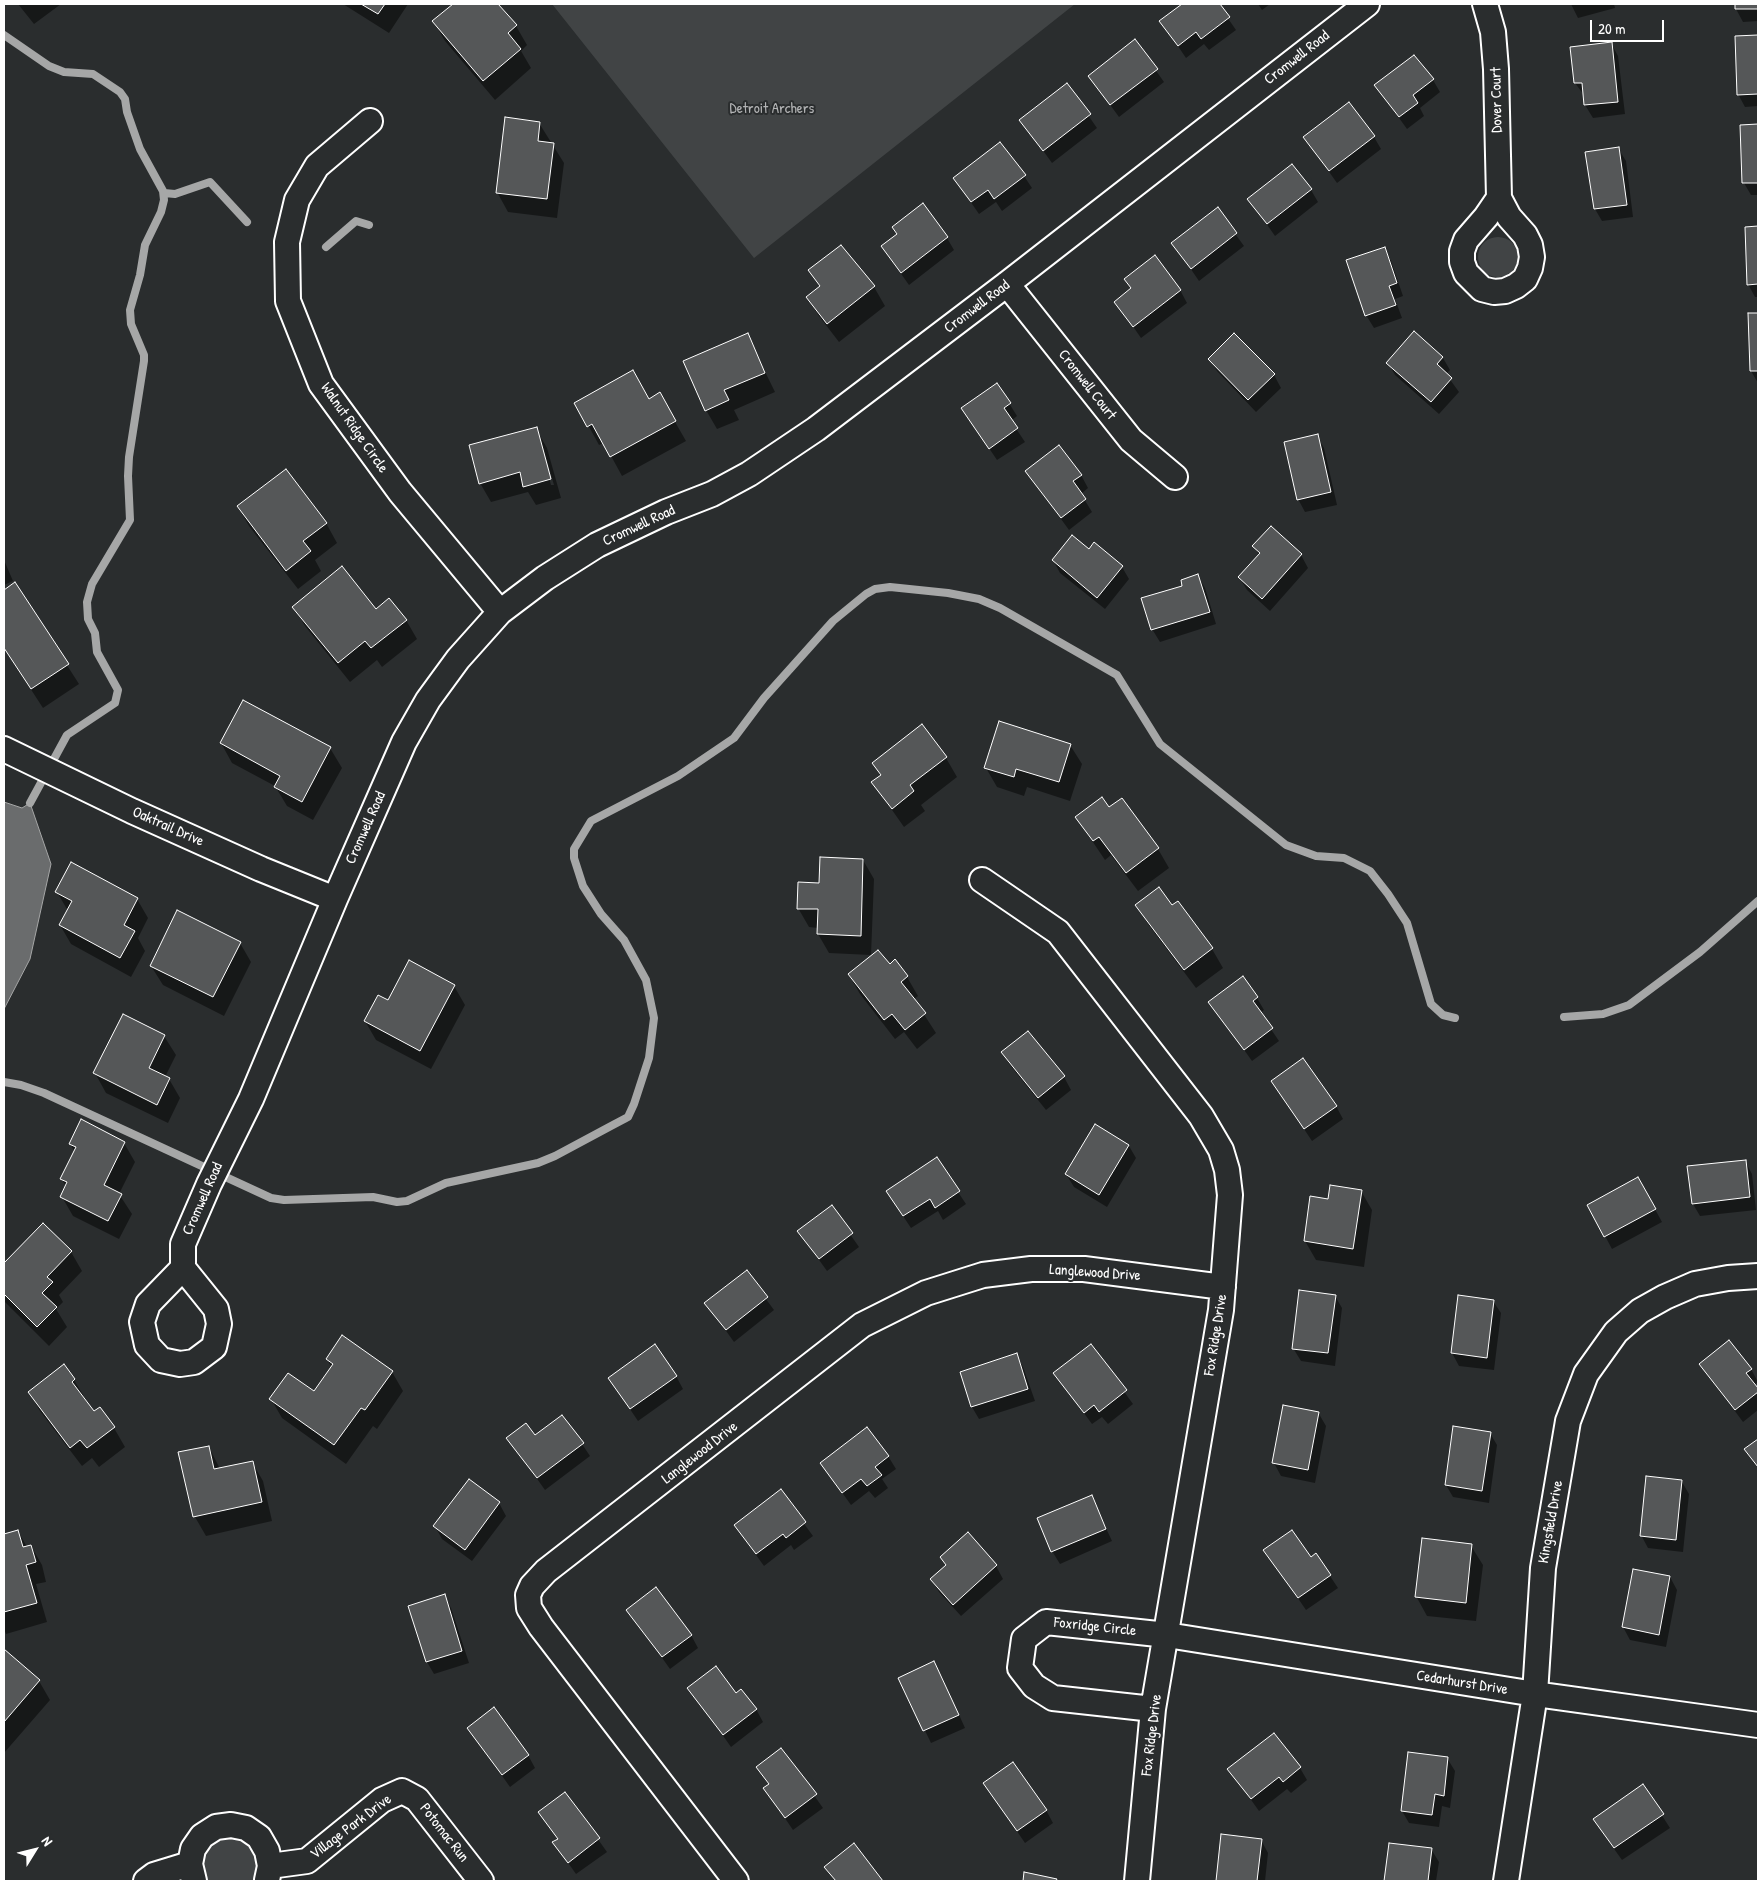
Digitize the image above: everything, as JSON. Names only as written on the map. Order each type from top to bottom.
[{"type":"street","name":"Cromwell Road","points":[[182,1268],[183,1244],[209,1184],[251,1099],[335,899],[409,733],[428,700],[458,659],[500,612],[545,578],[597,545],[666,512],[712,494],[749,474],[816,430],[1367,4]]},
{"type":"street","name":"Dover Court","points":[[1485,4],[1494,32],[1498,198]]},
{"type":"street","name":"Walnut Ridge Circle","points":[[370,121],[317,166],[297,200],[287,242],[288,301],[322,384],[400,492],[500,612]]},
{"type":"street","name":"Cromwell Court","points":[[1007,284],[1130,440],[1176,477]]},
{"type":"street","name":"Oaktrail Drive","points":[[4,749],[158,823],[335,899]]},
{"type":"street","name":"Fox Ridge Drive","points":[[982,880],[1058,932],[1201,1116],[1221,1150],[1227,1170],[1230,1195],[1223,1287],[1167,1635],[1153,1709],[1137,1881]]},
{"type":"street","name":"Langlewood Drive","points":[[736,1881],[541,1628],[529,1608],[528,1595],[532,1586],[546,1571],[862,1325],[926,1293],[983,1276],[1031,1269],[1084,1269],[1223,1287]]},
{"type":"street","name":"Kingsfield Drive","points":[[1506,1881],[1534,1694],[1543,1568],[1568,1421],[1586,1374],[1616,1332],[1640,1311],[1694,1284],[1758,1276]]},
{"type":"street","name":"Foxridge Circle","points":[[1153,1709],[1053,1698],[1034,1686],[1020,1668],[1024,1639],[1046,1622],[1167,1635]]},
{"type":"street","name":"Cedarhurst Drive","points":[[1167,1635],[1534,1694],[1758,1725]]},
{"type":"street","name":"Village Park Drive","points":[[146,1881],[154,1875],[192,1872],[194,1849],[202,1836],[216,1827],[231,1825],[246,1828],[259,1837],[268,1851],[268,1874],[306,1861],[382,1800],[402,1791]]},
{"type":"street","name":"Potomac Run","points":[[402,1791],[417,1799],[481,1881]]},
{"type":"green space","name":"Detroit Archers","points":[[552,4],[1075,4],[754,258]]},
{"type":"green space","points":[[1502,237],[1509,240],[1515,246],[1518,257],[1517,265],[1509,274],[1502,277],[1494,277],[1487,274],[1479,265],[1478,253],[1481,246],[1490,238]]},
{"type":"green space","points":[[232,1836],[250,1844],[256,1852],[259,1872],[255,1881],[205,1881],[201,1864],[208,1847],[223,1837]]},
{"type":"shaded area","points":[[4,802],[22,808],[30,803],[51,864],[30,959],[4,1009]]},
{"type":"building","points":[[361,4],[385,4],[378,14]]},
{"type":"building","points":[[453,4],[498,4],[517,25],[508,33],[521,49],[483,81],[432,21]]},
{"type":"building","points":[[1182,4],[1220,4],[1230,17],[1201,39],[1196,32],[1178,46],[1159,21]]},
{"type":"building","points":[[1735,4],[1758,4],[1758,9],[1735,9]]},
{"type":"building","points":[[1758,35],[1758,94],[1737,95],[1735,36]]},
{"type":"building","points":[[1135,39],[1158,69],[1110,105],[1088,76]]},
{"type":"building","points":[[1612,42],[1618,102],[1584,105],[1582,83],[1574,83],[1570,47]]},
{"type":"building","points":[[1414,55],[1434,79],[1413,95],[1418,103],[1399,117],[1374,85]]},
{"type":"building","points":[[1067,83],[1091,114],[1043,151],[1019,120]]},
{"type":"building","points":[[1349,102],[1375,136],[1329,171],[1303,137]]},
{"type":"building","points":[[505,117],[540,122],[538,141],[554,143],[547,199],[496,193]]},
{"type":"building","points":[[1758,124],[1758,183],[1742,183],[1740,125]]},
{"type":"building","points":[[1000,142],[1026,175],[994,199],[988,190],[971,202],[953,178]]},
{"type":"building","points":[[1619,147],[1627,205],[1594,209],[1585,152]]},
{"type":"building","points":[[1292,164],[1312,189],[1267,224],[1247,199]]},
{"type":"building","points":[[923,203],[948,237],[901,273],[881,246],[897,234],[892,227]]},
{"type":"building","points":[[1218,207],[1237,233],[1191,269],[1171,243]]},
{"type":"building","points":[[1758,226],[1758,284],[1747,285],[1745,227]]},
{"type":"building","points":[[841,245],[875,286],[827,324],[806,297],[820,286],[808,270]]},
{"type":"building","points":[[1385,247],[1397,283],[1389,286],[1396,305],[1365,316],[1346,260]]},
{"type":"building","points":[[1155,255],[1181,290],[1133,327],[1114,302],[1131,288],[1124,279]]},
{"type":"building","points":[[1748,313],[1758,313],[1758,371],[1750,371]]},
{"type":"building","points":[[1414,331],[1443,357],[1437,364],[1452,378],[1431,402],[1386,363]]},
{"type":"building","points":[[748,333],[765,373],[724,390],[729,400],[705,411],[683,361]]},
{"type":"building","points":[[1234,333],[1275,374],[1248,400],[1208,359]]},
{"type":"building","points":[[633,370],[649,399],[660,392],[676,421],[610,457],[592,424],[587,427],[574,403]]},
{"type":"building","points":[[997,383],[1011,403],[1004,408],[1018,428],[989,449],[961,408]]},
{"type":"building","points":[[537,427],[551,479],[523,487],[520,472],[479,484],[469,445]]},
{"type":"building","points":[[1318,434],[1331,492],[1297,500],[1284,442]]},
{"type":"building","points":[[1059,445],[1082,475],[1073,481],[1086,499],[1061,518],[1025,471]]},
{"type":"building","points":[[286,469],[327,523],[303,541],[311,551],[286,571],[237,506]]},
{"type":"building","points":[[1271,526],[1302,554],[1262,599],[1238,577],[1260,553],[1252,546]]},
{"type":"building","points":[[1072,535],[1089,549],[1094,542],[1123,566],[1097,598],[1052,560]]},
{"type":"building","points":[[342,566],[376,609],[389,598],[407,620],[371,648],[365,641],[338,663],[292,607]]},
{"type":"building","points":[[1198,574],[1210,612],[1151,630],[1141,598],[1182,586],[1181,580]]},
{"type":"building","points":[[15,582],[69,664],[31,689],[4,648],[4,590]]},
{"type":"building","points":[[243,700],[331,747],[302,802],[274,787],[280,776],[220,743]]},
{"type":"building","points":[[999,721],[1071,744],[1059,782],[1016,769],[1014,777],[984,768]]},
{"type":"building","points":[[922,724],[947,757],[910,785],[914,791],[892,809],[871,782],[881,775],[872,763]]},
{"type":"building","points":[[1102,797],[1109,807],[1122,798],[1159,848],[1126,873],[1099,837],[1093,841],[1075,817]]},
{"type":"building","points":[[820,857],[863,859],[861,936],[817,934],[818,909],[797,909],[798,882],[819,883]]},
{"type":"building","points":[[71,862],[138,898],[124,925],[135,931],[120,958],[59,925],[72,901],[55,892]]},
{"type":"building","points":[[1159,887],[1172,905],[1178,901],[1213,948],[1184,970],[1135,905]]},
{"type":"building","points":[[177,910],[241,942],[213,997],[150,966]]},
{"type":"building","points":[[878,950],[890,964],[895,959],[908,976],[901,982],[926,1013],[905,1030],[892,1014],[884,1020],[848,974]]},
{"type":"building","points":[[409,960],[455,985],[420,1051],[364,1021],[378,995],[388,1000]]},
{"type":"building","points":[[1243,976],[1258,997],[1253,1001],[1273,1028],[1244,1050],[1208,1002]]},
{"type":"building","points":[[123,1014],[165,1035],[149,1068],[170,1078],[157,1105],[93,1073]]},
{"type":"building","points":[[1028,1031],[1065,1076],[1038,1098],[1001,1052]]},
{"type":"building","points":[[1303,1058],[1337,1106],[1304,1129],[1271,1081]]},
{"type":"building","points":[[81,1119],[125,1142],[104,1185],[122,1194],[108,1221],[60,1197],[67,1182],[60,1179],[76,1147],[69,1144]]},
{"type":"building","points":[[1095,1124],[1129,1145],[1099,1195],[1065,1174]]},
{"type":"building","points":[[937,1157],[960,1191],[935,1208],[930,1199],[903,1216],[886,1191]]},
{"type":"building","points":[[1746,1160],[1750,1197],[1692,1204],[1687,1166]]},
{"type":"building","points":[[1638,1177],[1656,1209],[1604,1237],[1587,1205]]},
{"type":"building","points":[[1330,1185],[1362,1190],[1353,1249],[1304,1241],[1310,1196],[1328,1199]]},
{"type":"building","points":[[832,1205],[853,1233],[819,1259],[797,1231]]},
{"type":"building","points":[[43,1223],[72,1251],[47,1277],[53,1282],[42,1293],[57,1307],[37,1327],[4,1294],[4,1263]]},
{"type":"building","points":[[747,1270],[768,1297],[726,1330],[704,1303]]},
{"type":"building","points":[[1299,1290],[1336,1295],[1328,1353],[1292,1349]]},
{"type":"building","points":[[1458,1295],[1494,1300],[1487,1358],[1451,1353]]},
{"type":"building","points":[[342,1335],[393,1371],[365,1410],[361,1408],[334,1445],[269,1399],[288,1373],[314,1391],[333,1364],[326,1359]]},
{"type":"building","points":[[1729,1340],[1752,1369],[1746,1373],[1758,1388],[1758,1392],[1735,1410],[1699,1364]]},
{"type":"building","points":[[655,1344],[677,1376],[630,1409],[608,1378]]},
{"type":"building","points":[[1091,1344],[1127,1390],[1099,1412],[1094,1405],[1084,1413],[1053,1373]]},
{"type":"building","points":[[1017,1353],[1028,1389],[971,1407],[960,1372]]},
{"type":"building","points":[[64,1364],[75,1379],[72,1382],[94,1411],[100,1407],[115,1427],[87,1448],[80,1440],[70,1448],[28,1392]]},
{"type":"building","points":[[1283,1405],[1319,1412],[1308,1470],[1272,1463]]},
{"type":"building","points":[[562,1415],[584,1443],[537,1478],[506,1438],[526,1423],[535,1435]]},
{"type":"building","points":[[1453,1426],[1491,1432],[1482,1491],[1445,1485]]},
{"type":"building","points":[[867,1427],[889,1456],[875,1467],[882,1475],[867,1486],[861,1479],[842,1493],[820,1463]]},
{"type":"building","points":[[1758,1439],[1758,1467],[1744,1449]]},
{"type":"building","points":[[209,1446],[214,1469],[253,1461],[262,1502],[193,1517],[178,1452]]},
{"type":"building","points":[[1646,1476],[1682,1480],[1676,1540],[1640,1536]]},
{"type":"building","points":[[469,1479],[500,1502],[465,1550],[433,1526]]},
{"type":"building","points":[[781,1489],[806,1522],[786,1538],[783,1534],[756,1554],[734,1525]]},
{"type":"building","points":[[1092,1495],[1106,1529],[1051,1552],[1037,1518]]},
{"type":"building","points":[[18,1530],[23,1547],[31,1545],[36,1562],[26,1565],[37,1603],[4,1612],[4,1534]]},
{"type":"building","points":[[1292,1530],[1311,1557],[1316,1553],[1331,1575],[1298,1598],[1263,1550]]},
{"type":"building","points":[[968,1532],[997,1565],[953,1605],[930,1579],[946,1565],[940,1557]]},
{"type":"building","points":[[1422,1538],[1472,1544],[1466,1603],[1415,1597]]},
{"type":"building","points":[[1633,1569],[1670,1576],[1659,1635],[1622,1627]]},
{"type":"building","points":[[656,1587],[692,1635],[662,1657],[626,1610]]},
{"type":"building","points":[[445,1594],[462,1651],[426,1662],[408,1606]]},
{"type":"building","points":[[4,1649],[40,1680],[4,1722]]},
{"type":"building","points":[[934,1661],[959,1715],[923,1731],[898,1678]]},
{"type":"building","points":[[716,1666],[736,1693],[741,1689],[757,1709],[723,1735],[687,1688]]},
{"type":"building","points":[[494,1707],[529,1755],[502,1775],[467,1728]]},
{"type":"building","points":[[1274,1733],[1301,1767],[1283,1782],[1279,1777],[1251,1799],[1227,1769]]},
{"type":"building","points":[[781,1748],[817,1794],[785,1818],[763,1788],[769,1784],[756,1767]]},
{"type":"building","points":[[1408,1752],[1448,1757],[1444,1796],[1435,1794],[1432,1815],[1401,1811]]},
{"type":"building","points":[[1013,1762],[1047,1810],[1017,1831],[983,1783]]},
{"type":"building","points":[[1643,1784],[1664,1814],[1614,1848],[1593,1819]]},
{"type":"building","points":[[565,1792],[600,1838],[568,1863],[552,1842],[558,1839],[538,1812]]},
{"type":"building","points":[[1221,1834],[1262,1839],[1257,1881],[1216,1881]]},
{"type":"building","points":[[854,1843],[883,1881],[836,1881],[824,1867]]},
{"type":"building","points":[[1389,1843],[1432,1848],[1428,1881],[1384,1881]]},
{"type":"building","points":[[1024,1872],[1057,1879],[1056,1881],[1023,1881]]},
{"type":"waterway","points":[[4,35],[49,66],[64,72],[93,74],[120,92],[125,99],[127,112],[140,149],[163,191],[164,200],[161,212],[145,245],[140,275],[130,310],[131,324],[144,355],[129,457],[130,520],[92,584],[87,602],[88,619],[95,633],[97,652],[118,690],[115,703],[67,735],[30,803]]},
{"type":"waterway","points":[[164,193],[175,194],[210,182],[247,222]]},
{"type":"waterway","points":[[326,247],[356,221],[369,225]]},
{"type":"waterway","points":[[4,1082],[21,1085],[44,1093],[271,1198],[284,1200],[373,1197],[397,1202],[407,1201],[446,1183],[538,1163],[555,1156],[628,1117],[649,1058],[654,1018],[646,980],[624,940],[601,914],[583,886],[574,858],[574,849],[591,821],[678,776],[734,738],[764,698],[833,621],[866,594],[875,589],[890,587],[948,593],[979,599],[1000,608],[1117,675],[1160,744],[1286,845],[1316,856],[1344,858],[1370,871],[1407,923],[1431,1004],[1443,1015],[1455,1018]]},
{"type":"waterway","points":[[1564,1017],[1603,1014],[1629,1005],[1700,952],[1758,901]]}]
